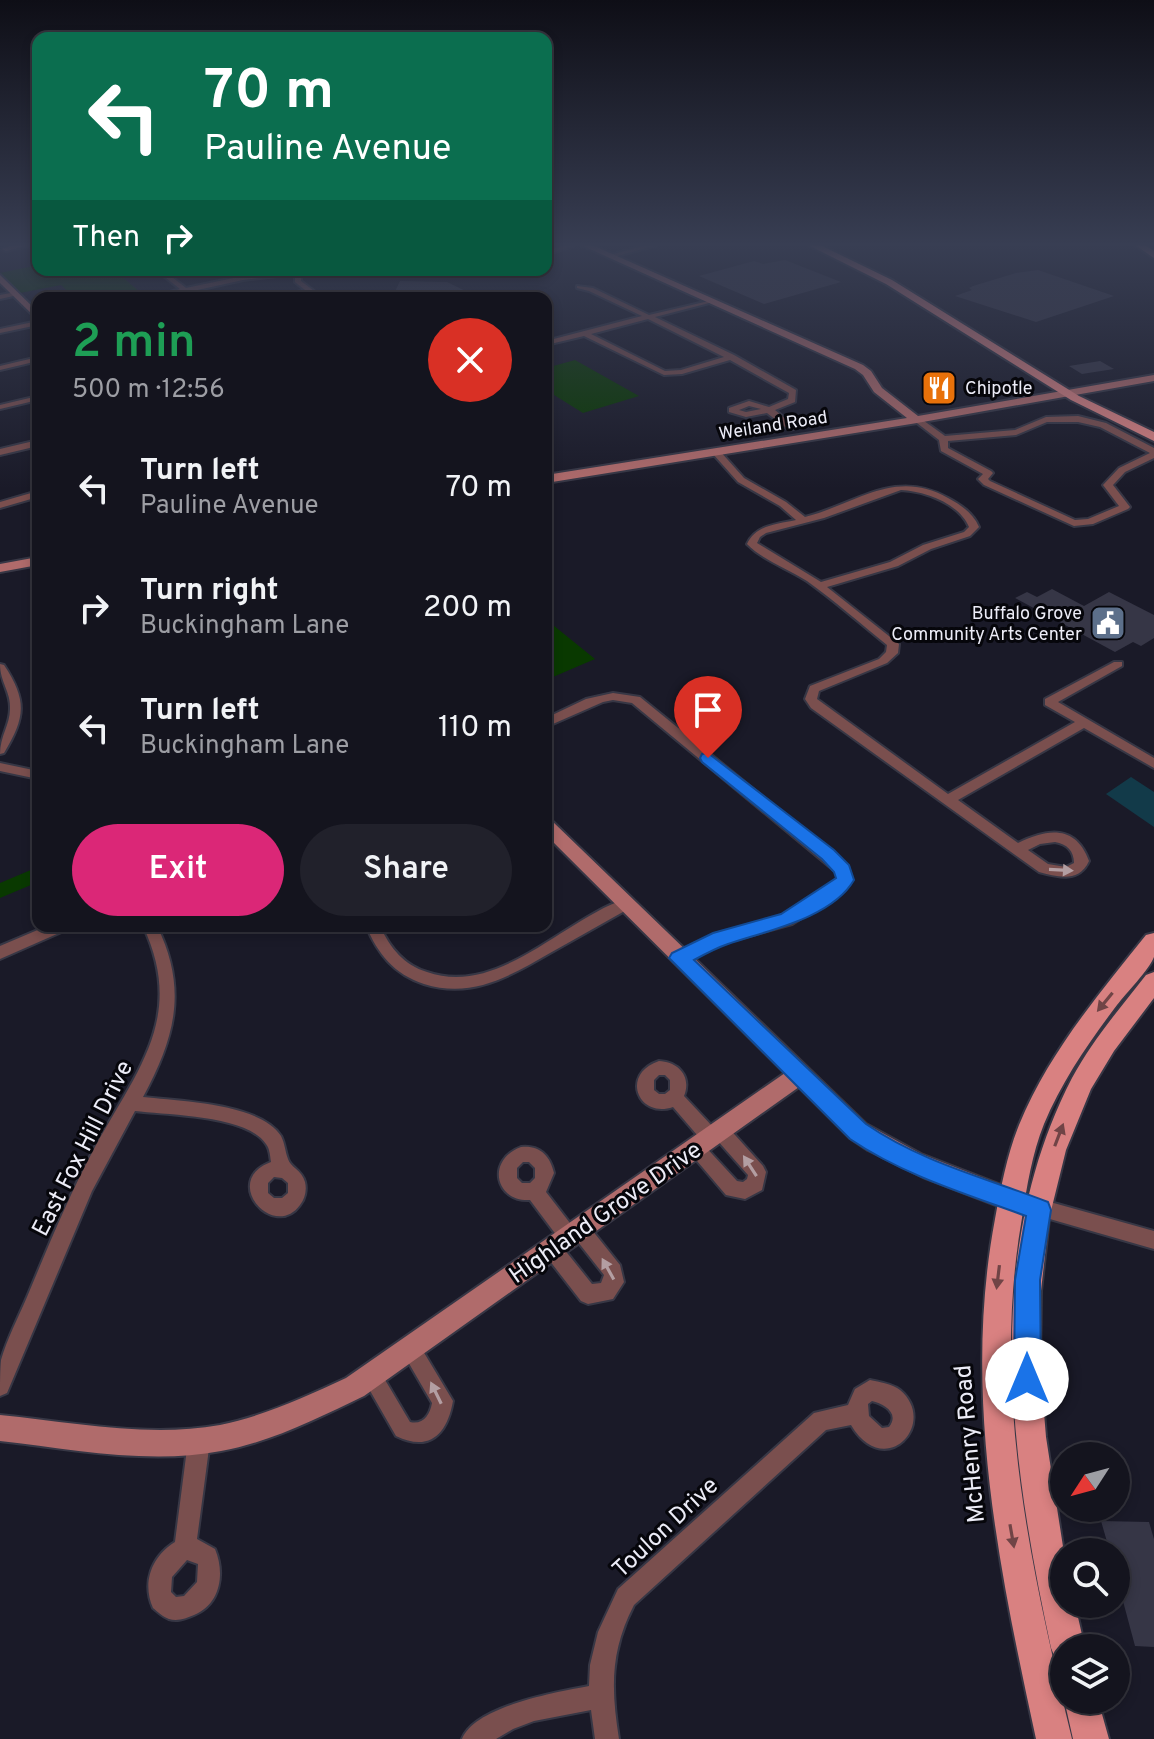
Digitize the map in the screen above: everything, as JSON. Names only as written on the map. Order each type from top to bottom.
[{"type":"main road","points":[[962,326],[1154,437]]},
{"type":"main road","points":[[968,326],[1075,394],[1154,429]]},
{"type":"main road","name":"McHenry Road","points":[[1065,1634],[1034,1480],[1027,1409],[1025,1205],[1034,1117],[1069,1051],[1154,941]]},
{"type":"main road","name":"McHenry Road","points":[[1054,1739],[1011,1533],[1001,1458],[995,1308],[1004,1232],[1046,1172],[1080,1087],[1099,1052],[1154,981]]},
{"type":"main road","points":[[1085,1714],[1091,1739]]},
{"type":"street","points":[[552,342],[614,326]]},
{"type":"street","points":[[666,326],[731,357],[793,392],[792,400],[774,409],[792,428]]},
{"type":"street","points":[[767,326],[859,367],[878,390],[943,439],[1016,432],[1046,420],[1078,419],[1103,425],[1154,453]]},
{"type":"street","points":[[586,334],[664,373],[682,372],[731,357]]},
{"type":"street","points":[[0,368],[32,360]]},
{"type":"street","name":"Weiland Road","points":[[552,478],[1006,405],[1018,408],[1154,378]]},
{"type":"street","name":"Weiland Road","points":[[1075,394],[1154,386]]},
{"type":"street","points":[[0,407],[32,399]]},
{"type":"street","points":[[943,439],[944,449],[988,473],[983,479],[987,483],[1074,523],[1090,522],[1125,507],[1108,485],[1122,470],[1154,453]]},
{"type":"street","points":[[0,452],[32,444]]},
{"type":"street","points":[[716,452],[741,480],[783,504],[803,521]]},
{"type":"street","points":[[820,586],[894,564],[927,547],[967,534],[975,524],[932,493],[903,486],[886,489],[803,521],[763,531],[756,535],[752,544],[820,586],[893,644],[892,653],[883,661],[814,689],[811,699],[815,705],[1018,849]]},
{"type":"street","points":[[0,505],[32,496]]},
{"type":"street","points":[[0,568],[32,562]]},
{"type":"street","points":[[1118,664],[1049,702],[1154,764]]},
{"type":"street","points":[[0,750],[17,718],[14,692],[1,671]]},
{"type":"street","points":[[552,720],[604,696],[623,695],[636,700],[843,870],[845,880],[839,887],[787,920],[720,938],[679,958]]},
{"type":"street","points":[[949,799],[1083,723]]},
{"type":"street","points":[[0,767],[32,774]]},
{"type":"street","points":[[552,831],[836,1112],[881,1147],[921,1166],[1025,1205],[1154,1240]]},
{"type":"street","points":[[375,932],[378,944],[387,956],[410,974],[424,979],[472,982],[508,970],[625,904]]},
{"type":"street","points":[[0,953],[47,932]]},
{"type":"street","name":"East Fox Hill Drive","points":[[0,1386],[83,1191],[153,1060],[168,1003],[168,977],[163,954],[153,932]]},
{"type":"street","name":"Highland Grove Drive","points":[[0,1428],[109,1439],[199,1441],[282,1421],[355,1387],[799,1075]]},
{"type":"street","points":[[675,1097],[708,1138]]},
{"type":"street","points":[[131,1103],[247,1119],[272,1137],[278,1150],[280,1170]]},
{"type":"street","points":[[534,1190],[568,1240]]},
{"type":"street","points":[[371,1375],[403,1429],[411,1435],[422,1434],[439,1418],[443,1401],[410,1348]]},
{"type":"street","name":"Toulon Drive","points":[[607,1739],[601,1696],[601,1654],[610,1624],[626,1597],[646,1575],[821,1420],[857,1414]]},
{"type":"street","points":[[185,1549],[199,1441]]},
{"type":"street","points":[[474,1739],[496,1722],[521,1711],[601,1696]]},
{"type":"green space","points":[[575,360],[639,396],[583,413],[552,394],[552,366]]},
{"type":"green space","points":[[552,624],[595,659],[552,677]]},
{"type":"green space","points":[[32,870],[32,885],[0,898],[0,883]]},
{"type":"water","points":[[1131,777],[1154,792],[1154,827],[1106,794]]},
{"type":"building","points":[[1100,361],[1114,369],[1082,374],[1069,366]]},
{"type":"building","name":"Buffalo Grove Community Arts Center","points":[[1052,589],[1084,606],[1109,592],[1154,615],[1154,638],[1141,646],[1133,642],[1115,652],[1015,598],[1027,592],[1037,597]]},
{"type":"building","points":[[1101,1522],[1149,1522],[1154,1539],[1154,1647],[1135,1646],[1128,1618],[1130,1618],[1130,1538],[1106,1538]]},
{"type":"place","name":"Chipotle","points":[[939,388]]},
{"type":"place","name":"Buffalo Grove Community Arts Center","points":[[1108,623]]},
{"type":"route","points":[[708,758],[828,855],[843,870],[845,880],[787,920],[720,938],[679,958],[858,1131],[881,1147],[921,1166],[1039,1210],[1028,1280],[1027,1379]]}]
